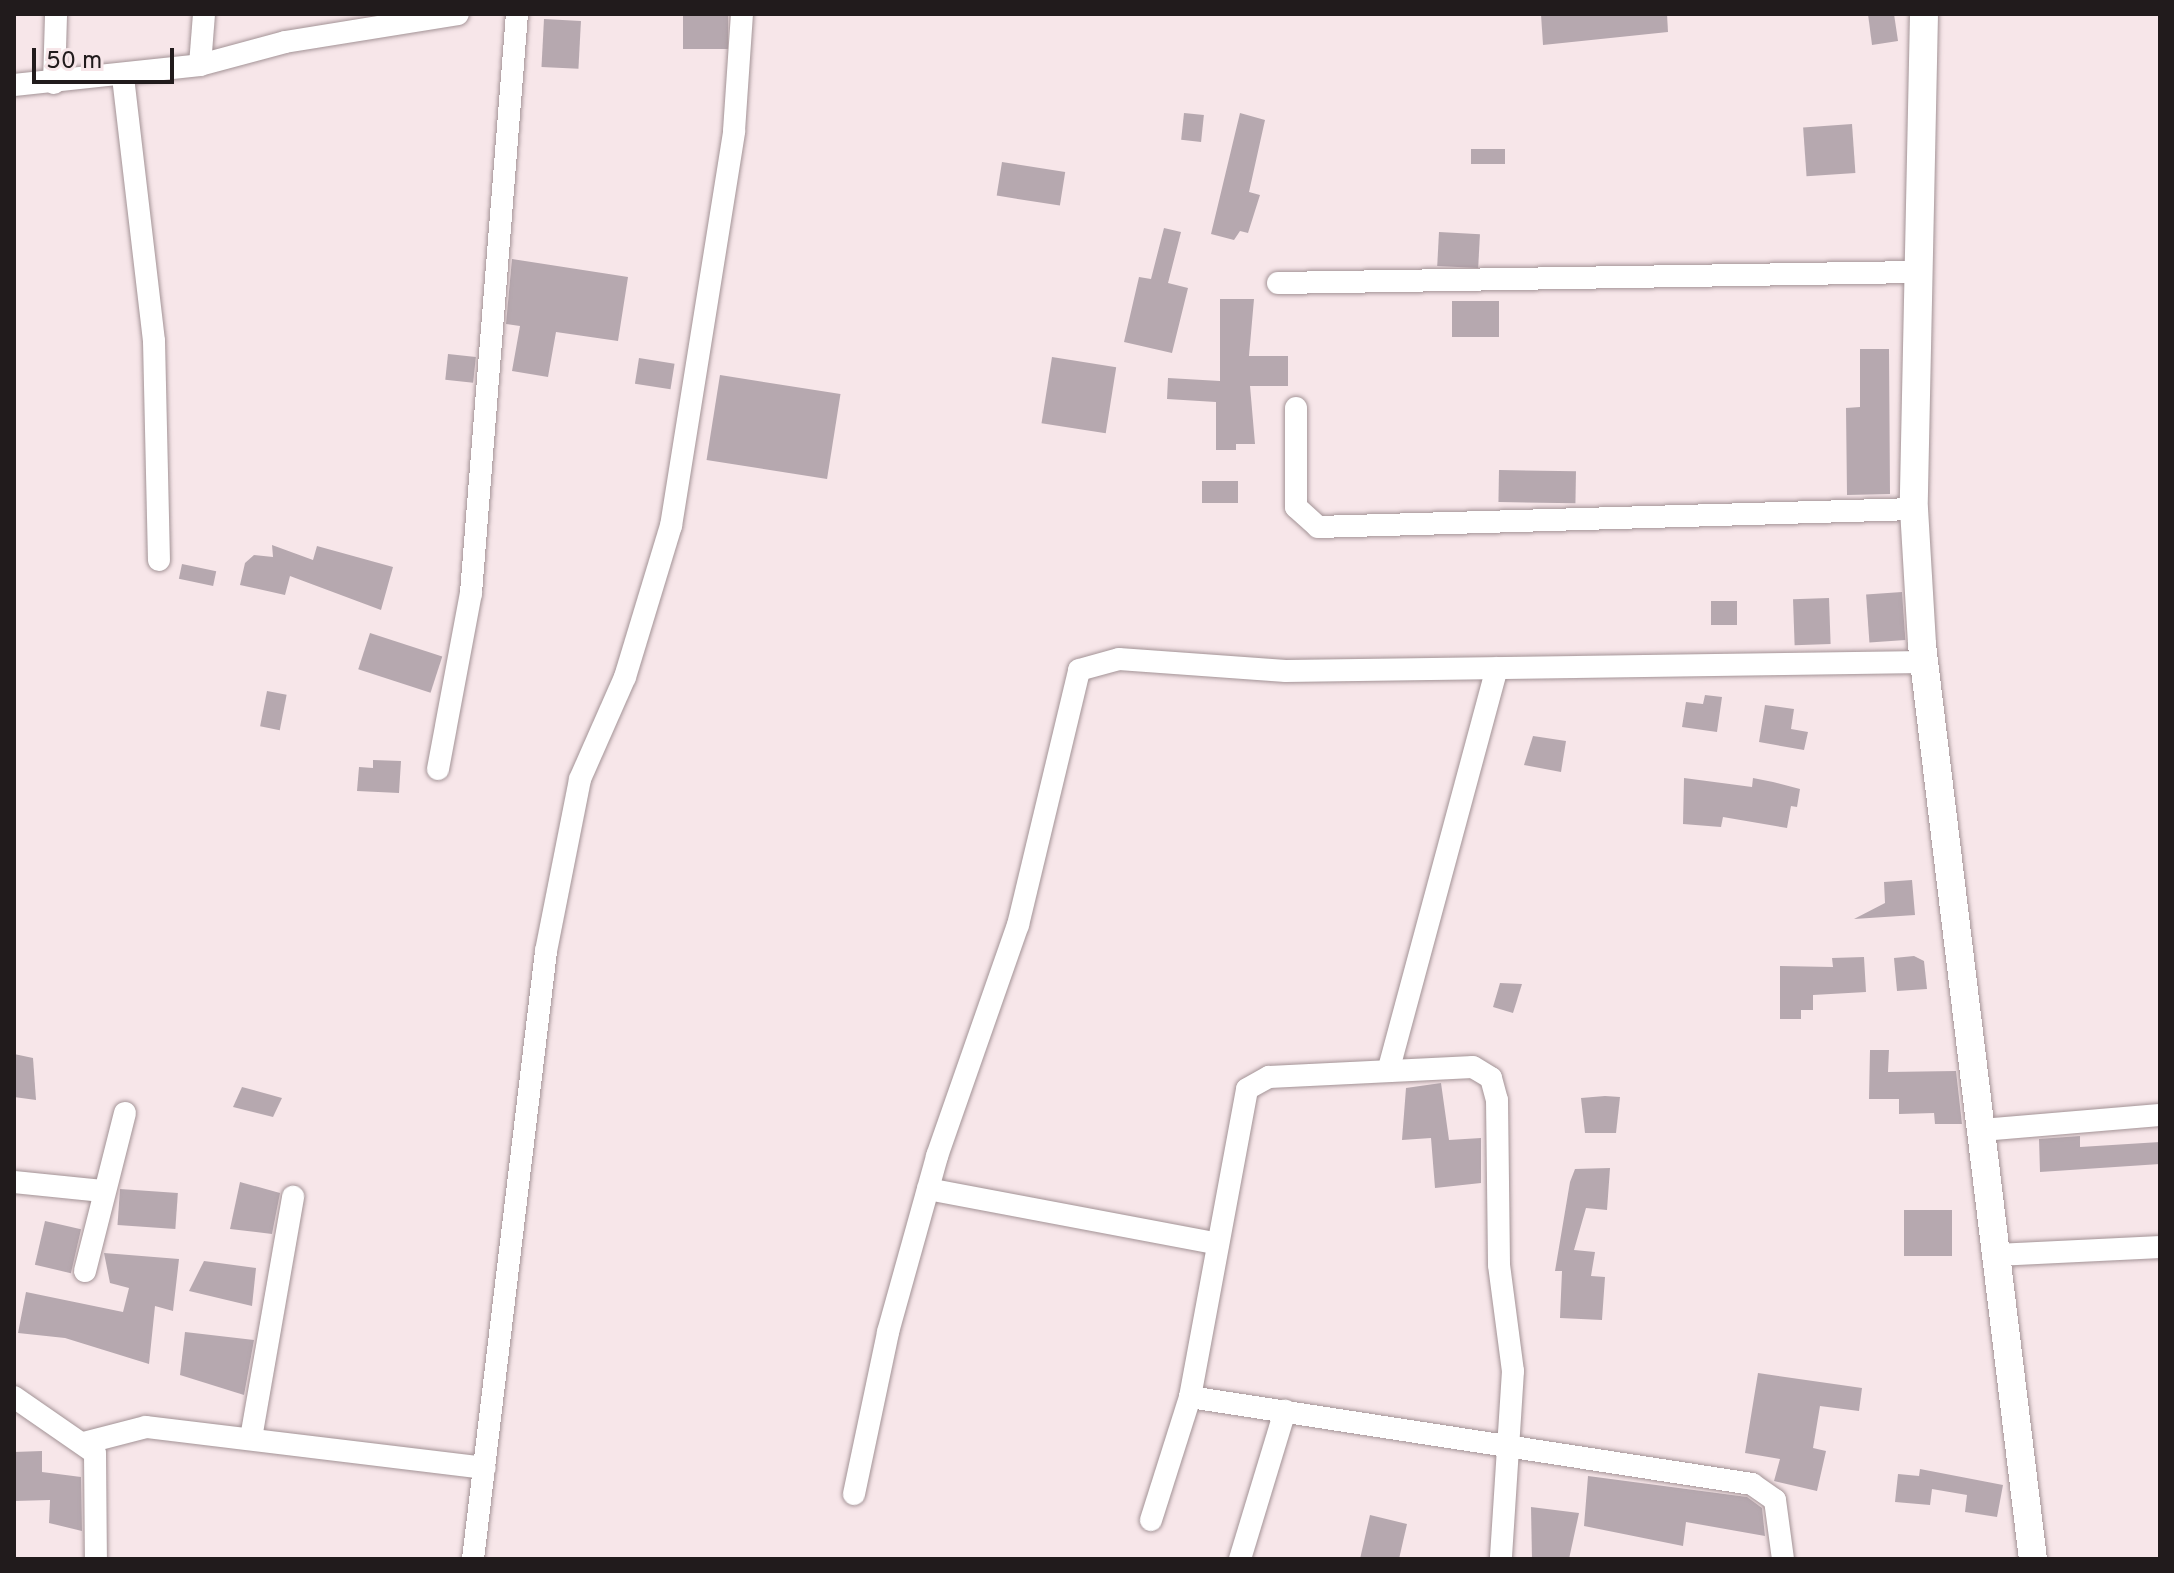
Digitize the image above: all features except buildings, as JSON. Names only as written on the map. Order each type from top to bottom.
[{"type":"street","points":[[54,83],[56,14]]},
{"type":"street","points":[[200,65],[204,14]]},
{"type":"street","points":[[14,85],[123,77],[200,65],[285,42],[458,14]]},
{"type":"street","points":[[438,769],[471,593],[517,14]]},
{"type":"street","points":[[473,1559],[546,951],[580,779],[625,677],[671,526],[734,131],[742,14]]},
{"type":"street","points":[[1924,14],[1916,272],[1914,509],[1924,662],[2033,1559]]},
{"type":"street","points":[[123,77],[154,341],[159,560]]},
{"type":"street","points":[[1278,283],[1916,272]]},
{"type":"street","points":[[1296,408],[1296,507],[1318,527],[1914,509]]},
{"type":"street","points":[[854,1494],[888,1332],[928,1189],[1018,925],[1079,670],[1119,659],[1286,671],[1924,662]]},
{"type":"street","points":[[1389,1068],[1497,668]]},
{"type":"street","points":[[1151,1520],[1190,1397],[1247,1089],[1269,1077],[1389,1068],[1473,1067],[1491,1078],[1499,1265],[1513,1371],[1501,1559]]},
{"type":"street","points":[[85,1271],[125,1113]]},
{"type":"street","points":[[1981,1130],[2160,1115]]},
{"type":"street","points":[[14,1182],[103,1191]]},
{"type":"street","points":[[928,1189],[1218,1244]]},
{"type":"street","points":[[251,1438],[293,1197]]},
{"type":"street","points":[[1997,1255],[2160,1247]]},
{"type":"street","points":[[14,1397],[84,1443],[101,1474],[96,1559]]},
{"type":"street","points":[[1190,1397],[1752,1484],[1775,1500],[1783,1559]]},
{"type":"street","points":[[1240,1559],[1285,1411]]},
{"type":"street","points":[[84,1443],[146,1427],[485,1468]]}]
